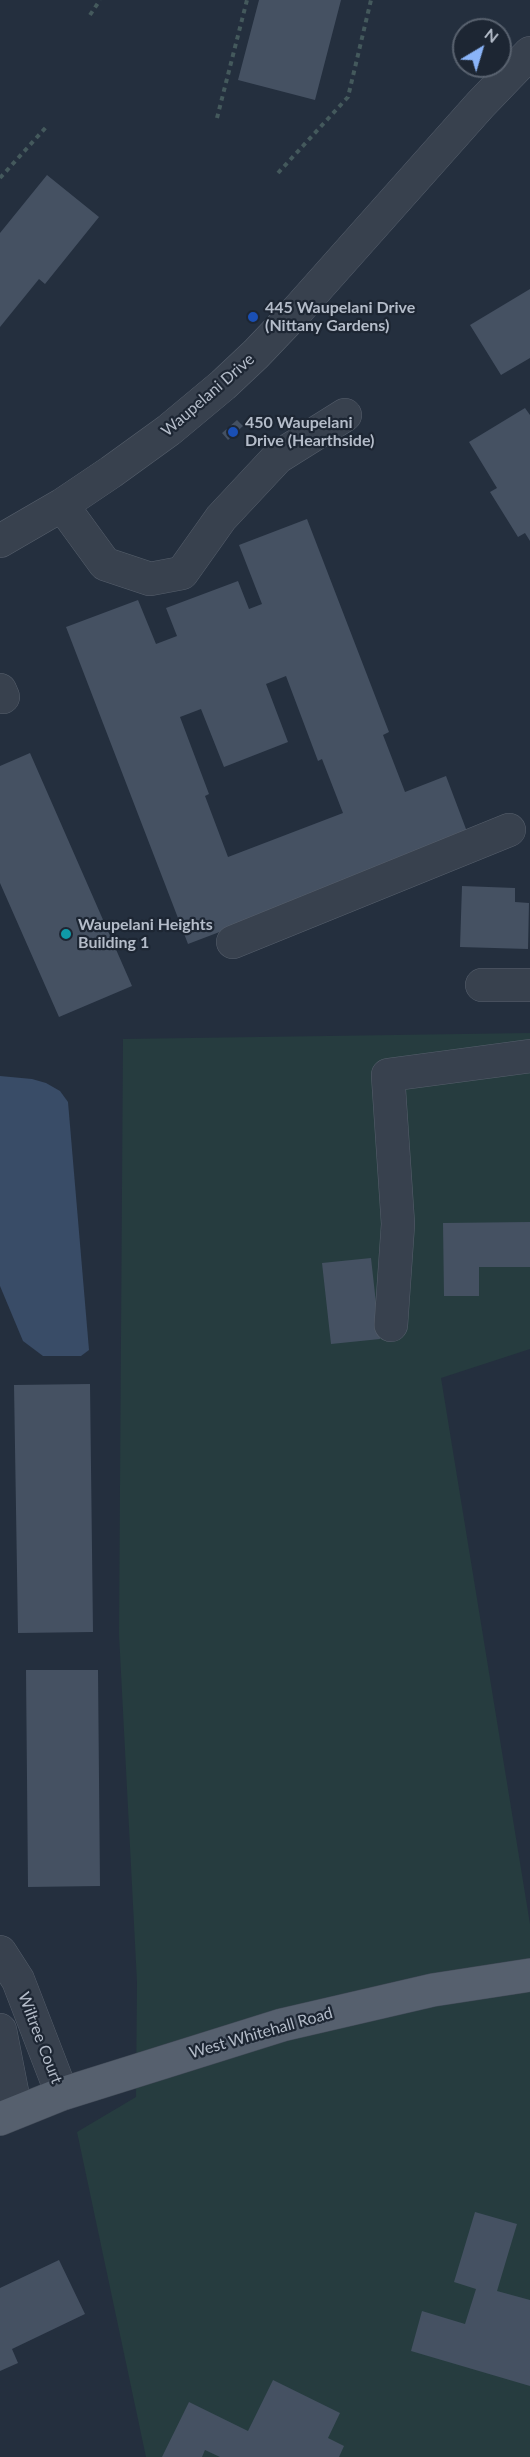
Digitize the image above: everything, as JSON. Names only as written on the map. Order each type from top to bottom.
[{"type":"main road","name":"West Whitehall Road","points":[[8,2115],[62,2094],[282,2025],[433,1990],[530,1975]]},
{"type":"street","name":"Waupelani Drive","points":[[0,541],[62,505],[169,430],[256,354],[480,105],[530,53]]},
{"type":"street","points":[[62,505],[105,564],[150,579],[182,573],[221,518],[278,457],[345,415]]},
{"type":"street","points":[[233,942],[508,830]]},
{"type":"street","points":[[482,985],[530,985]]},
{"type":"street","points":[[391,1325],[399,1224],[388,1075],[530,1056]]},
{"type":"street","name":"Wiltree Court","points":[[0,1952],[18,1980],[62,2094]]},
{"type":"street","points":[[0,2030],[8,2115]]},
{"type":"path","points":[[90,15],[100,0]]},
{"type":"path","points":[[217,118],[247,0]]},
{"type":"path","points":[[278,173],[348,97],[371,0]]},
{"type":"path","points":[[0,178],[48,125]]},
{"type":"green space","points":[[530,1033],[530,1349],[441,1378],[530,1924],[530,2457],[146,2457],[77,2132],[136,2097],[137,1982],[119,1634],[123,1039]]},
{"type":"water","points":[[0,1076],[32,1079],[46,1083],[60,1091],[68,1102],[89,1350],[81,1356],[43,1356],[23,1341],[0,1286]]},
{"type":"building","points":[[259,0],[341,0],[315,100],[238,80]]},
{"type":"building","points":[[47,175],[99,217],[45,284],[39,279],[0,327],[0,233]]},
{"type":"building","points":[[530,289],[530,358],[501,375],[470,325]]},
{"type":"building","points":[[525,408],[530,415],[530,541],[525,533],[518,537],[490,492],[497,488],[469,442]]},
{"type":"building","points":[[237,420],[243,426],[228,440],[222,433]]},
{"type":"building","points":[[307,519],[389,732],[383,735],[405,792],[446,776],[469,837],[188,944],[66,627],[138,600],[156,644],[177,636],[166,608],[238,581],[249,609],[262,604],[239,545]],"holes":[[[286,676],[318,761],[322,759],[343,813],[228,857],[205,796],[209,794],[180,717],[201,709],[224,767],[288,742],[266,684]]]},
{"type":"building","name":"Waupelani Heights Building 1","points":[[30,753],[132,986],[59,1017],[0,883],[0,766]]},
{"type":"building","points":[[462,886],[515,888],[515,902],[529,903],[528,949],[460,947]]},
{"type":"building","points":[[530,1222],[530,1267],[479,1267],[479,1296],[444,1296],[443,1223]]},
{"type":"building","points":[[371,1258],[380,1339],[331,1344],[322,1263]]},
{"type":"building","points":[[90,1384],[93,1632],[18,1633],[14,1385]]},
{"type":"building","points":[[26,1670],[98,1670],[100,1886],[28,1887]]},
{"type":"building","points":[[475,2212],[517,2224],[497,2291],[530,2300],[530,2386],[411,2351],[422,2311],[465,2324],[476,2289],[454,2282]]},
{"type":"building","points":[[59,2260],[85,2314],[12,2349],[18,2363],[0,2371],[0,2288]]},
{"type":"building","points":[[273,2380],[340,2413],[328,2438],[344,2446],[339,2457],[220,2457],[205,2450],[202,2457],[162,2457],[189,2402],[248,2431]]},
{"type":"place","name":"445 Waupelani Drive (Nittany Gardens)","points":[[253,317]]},
{"type":"place","name":"450 Waupelani Drive (Hearthside)","points":[[233,432]]},
{"type":"place","name":"Waupelani Heights Building 1","points":[[66,934]]}]
